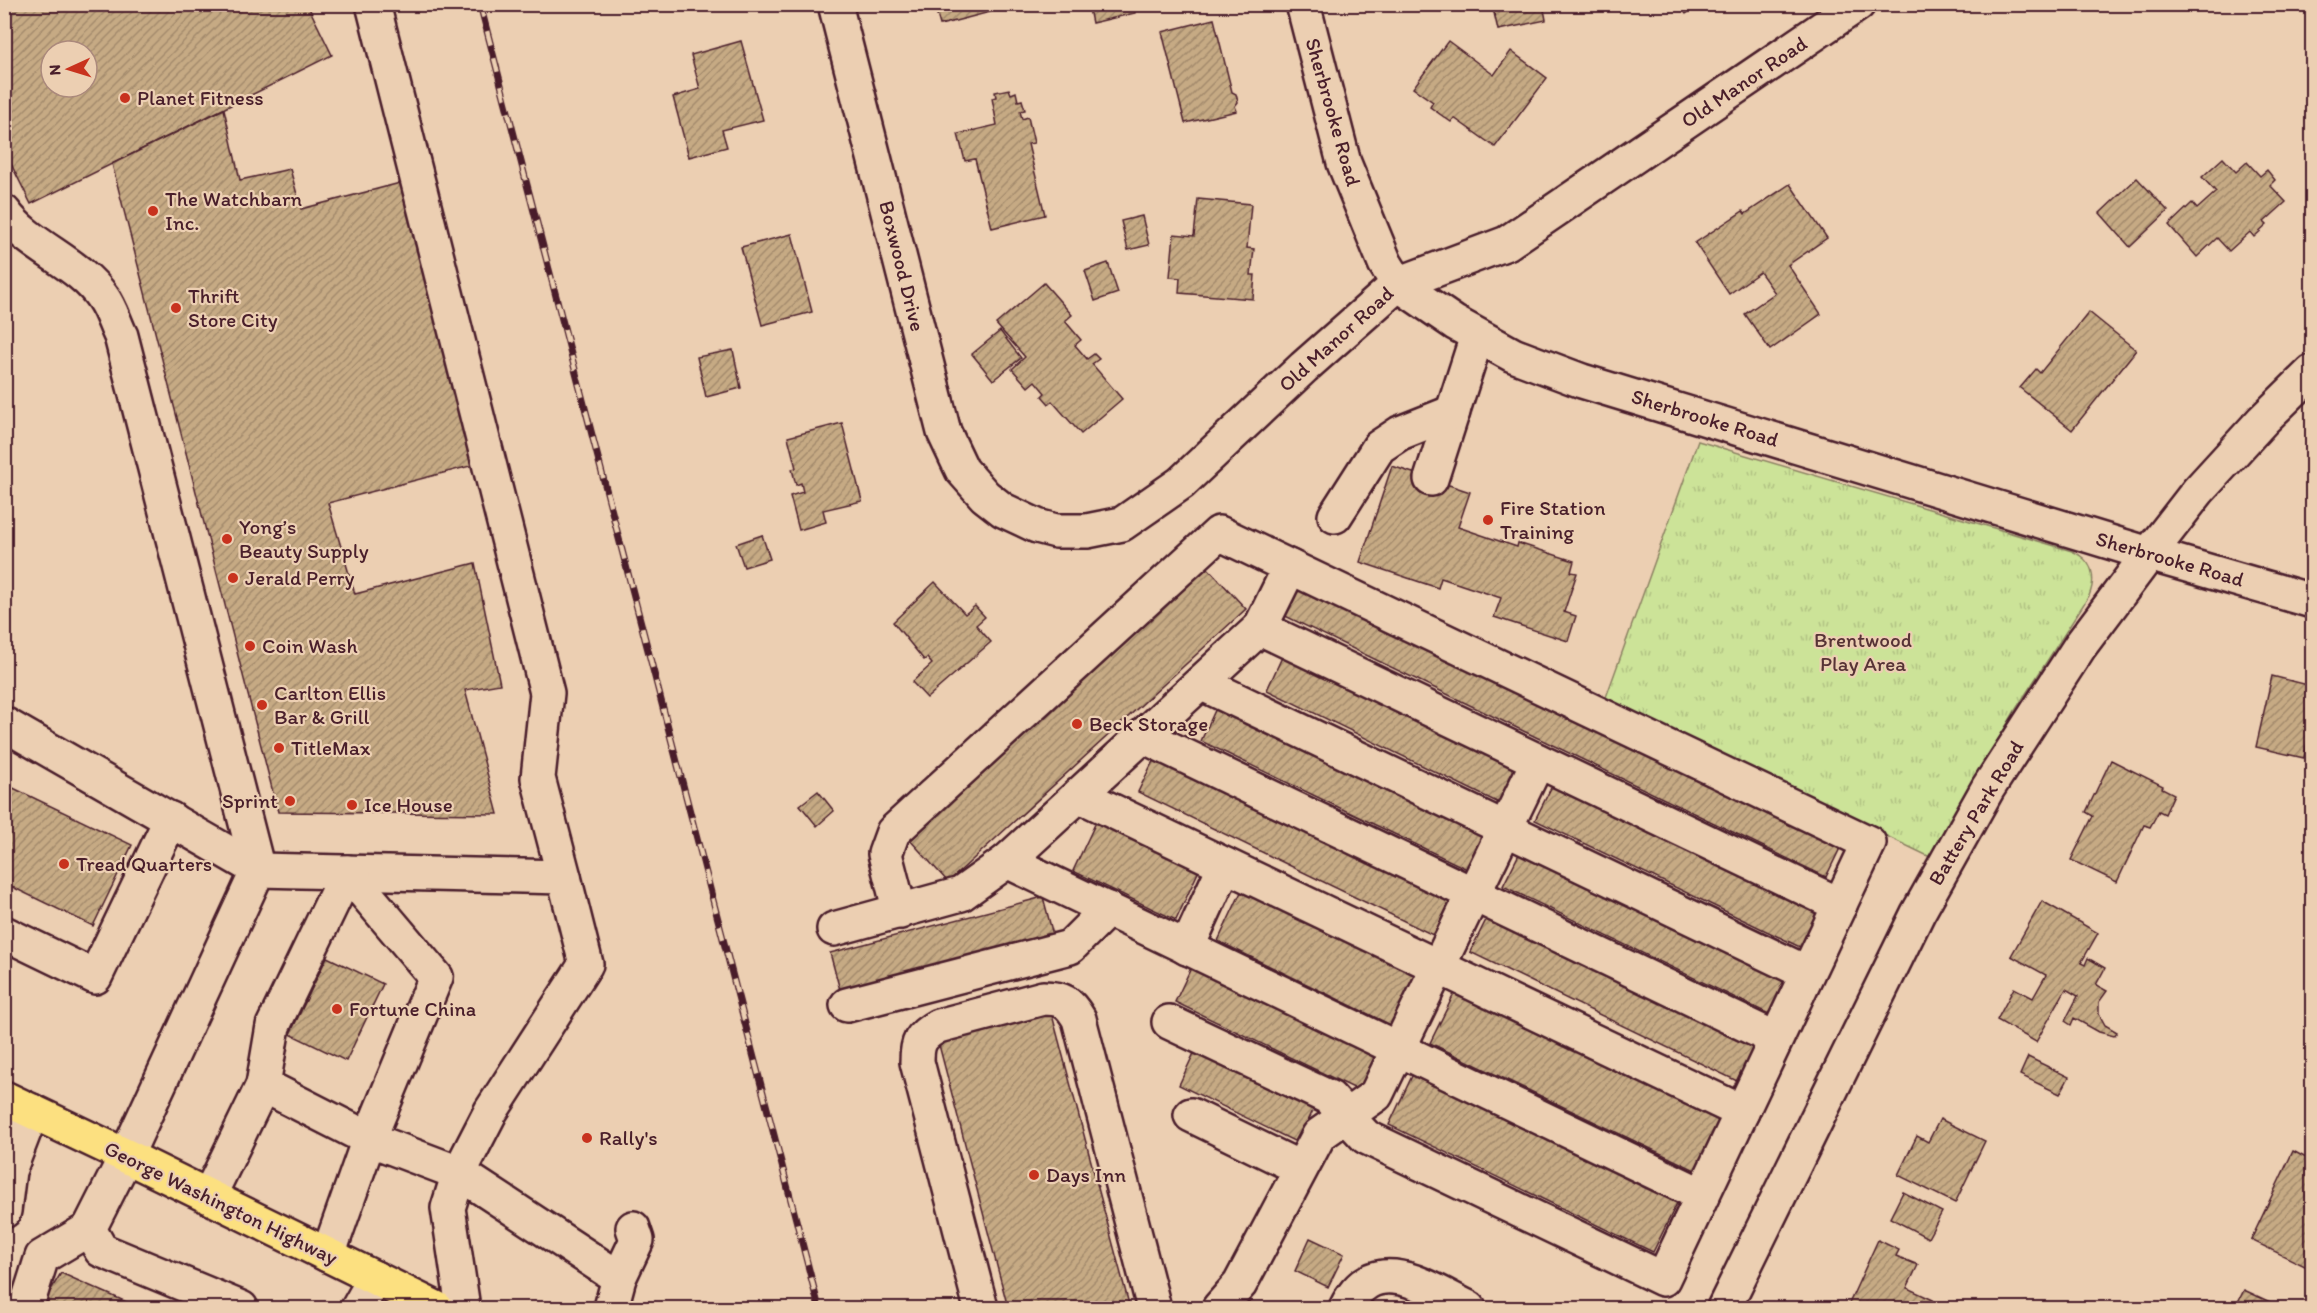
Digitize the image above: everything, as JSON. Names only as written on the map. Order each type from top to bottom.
[{"type":"main road","name":"George Washington Highway","points":[[18,1105],[436,1308]]},
{"type":"street","points":[[373,4],[547,693],[538,778],[586,963],[491,1111],[459,1173],[448,1208],[464,1308]]},
{"type":"street","name":"Boxwood Drive","points":[[835,4],[944,432],[962,470],[985,496],[1003,510]]},
{"type":"street","name":"Sherbrooke Road","points":[[1303,4],[1344,163],[1385,263],[1398,284],[1455,323],[1513,355],[1582,381],[2149,554],[2313,601]]},
{"type":"street","name":"Old Manor Road","points":[[1003,510],[1037,526],[1056,531],[1087,531],[1122,524],[1181,483],[1304,367],[1398,284],[1507,243],[1858,4]]},
{"type":"street","points":[[4,212],[32,239],[72,267],[103,297],[121,336],[258,870],[126,1156],[89,1229],[42,1257],[26,1308]]},
{"type":"street","points":[[1431,479],[1478,336]]},
{"type":"street","name":"Battery Park Road","points":[[1724,1308],[1918,914],[1988,788],[2080,646],[2198,491],[2263,420],[2313,372]]},
{"type":"street","points":[[1335,516],[1379,447],[1400,433],[1453,412]]},
{"type":"street","points":[[900,912],[885,854],[893,832],[1219,533],[1869,843],[1663,1279],[1366,1137],[1330,1098],[1169,1022]]},
{"type":"street","points":[[834,929],[961,894],[1007,861],[1260,628],[1290,567]]},
{"type":"street","points":[[1260,628],[1840,905]]},
{"type":"street","points":[[1201,682],[1807,973]]},
{"type":"street","points":[[4,724],[258,870],[564,877]]},
{"type":"street","points":[[1143,736],[1776,1039]]},
{"type":"street","points":[[1219,1308],[1240,1284],[1319,1135],[1376,1095],[1538,761]]},
{"type":"street","points":[[1079,795],[1742,1112]]},
{"type":"street","points":[[4,933],[95,977],[171,819]]},
{"type":"street","points":[[1007,861],[1702,1195]]},
{"type":"street","points":[[1187,948],[1225,865]]},
{"type":"street","points":[[209,1196],[263,1084],[273,1026],[347,872]]},
{"type":"street","points":[[328,1255],[369,1139],[436,977],[347,872]]},
{"type":"street","points":[[847,1005],[1070,947],[1108,909]]},
{"type":"street","points":[[981,1308],[917,1062],[917,1047],[925,1034],[938,1026],[1043,998],[1058,998],[1072,1006],[1079,1019],[1154,1308]]},
{"type":"street","points":[[263,1084],[369,1139],[459,1173],[615,1293],[637,1240],[633,1228]]},
{"type":"street","points":[[5,1193],[18,1105]]},
{"type":"street","points":[[1191,1115],[1300,1168]]},
{"type":"street","points":[[89,1229],[101,1250],[241,1308]]},
{"type":"street","points":[[1346,1308],[1360,1287],[1375,1278],[1392,1275],[1409,1280],[1469,1308]]},
{"type":"street","points":[[358,1308],[375,1278]]},
{"type":"green space","name":"Brentwood Play Area","points":[[1698,441],[2072,551],[2084,559],[2091,569],[2093,582],[2089,596],[2016,709],[1930,857],[1605,700]]},
{"type":"building","name":"Planet Fitness","points":[[4,4],[307,4],[332,55],[31,204],[4,150]]},
{"type":"building","points":[[934,4],[988,4],[990,12],[940,25]]},
{"type":"building","points":[[1088,4],[1134,4],[1135,13],[1092,23]]},
{"type":"building","points":[[1492,4],[1543,4],[1546,20],[1498,30]]},
{"type":"building","points":[[1680,4],[1700,4],[1686,14]]},
{"type":"building","points":[[1214,19],[1232,92],[1236,94],[1238,102],[1235,106],[1237,111],[1185,123],[1162,32]]},
{"type":"building","points":[[741,41],[763,120],[722,130],[727,147],[689,157],[673,97],[700,89],[691,55]]},
{"type":"building","points":[[1448,41],[1494,75],[1511,51],[1547,78],[1495,147],[1454,118],[1451,122],[1430,107],[1433,102],[1413,88]]},
{"type":"building","points":[[1009,89],[1011,94],[1016,92],[1018,101],[1022,100],[1025,110],[1020,111],[1022,119],[1028,117],[1034,143],[1028,144],[1045,215],[992,228],[975,159],[965,161],[958,134],[997,125],[992,98],[996,97],[995,92]]},
{"type":"building","points":[[224,109],[240,180],[290,169],[301,209],[404,182],[474,465],[328,503],[355,594],[475,563],[500,684],[465,690],[498,814],[278,812],[112,164]]},
{"type":"building","points":[[2223,158],[2236,172],[2247,162],[2260,176],[2267,170],[2275,180],[2270,185],[2286,202],[2264,222],[2267,225],[2254,237],[2250,232],[2229,251],[2217,238],[2197,257],[2169,225],[2192,203],[2197,209],[2216,192],[2202,177]]},
{"type":"building","points":[[2137,178],[2168,211],[2130,247],[2100,213]]},
{"type":"building","points":[[1790,184],[1827,238],[1788,265],[1821,314],[1770,350],[1745,314],[1775,293],[1760,272],[1729,294],[1695,243],[1743,211],[1745,214]]},
{"type":"building","points":[[1198,199],[1251,204],[1247,248],[1254,249],[1251,275],[1255,275],[1253,299],[1179,293],[1180,278],[1170,277],[1174,234],[1194,236]]},
{"type":"building","points":[[1142,216],[1149,245],[1128,250],[1121,221]]},
{"type":"building","points":[[792,234],[812,312],[762,325],[741,247]]},
{"type":"building","points":[[1108,263],[1118,293],[1095,301],[1085,271]]},
{"type":"building","points":[[1044,283],[1072,315],[1065,321],[1081,340],[1075,345],[1087,359],[1094,354],[1099,359],[1092,364],[1122,399],[1081,434],[1052,401],[1049,404],[1042,396],[1045,393],[1035,381],[1028,387],[1012,369],[1025,357],[996,324]]},
{"type":"building","points":[[2089,312],[2136,350],[2072,430],[2020,388],[2036,369],[2040,373]]},
{"type":"building","points":[[1000,331],[1021,358],[993,380],[972,354]]},
{"type":"building","points":[[733,350],[741,388],[706,397],[697,357]]},
{"type":"building","points":[[842,423],[862,501],[823,510],[826,522],[799,530],[790,496],[803,492],[801,483],[796,485],[792,469],[796,468],[788,437]]},
{"type":"building","points":[[1392,466],[1470,492],[1458,527],[1517,547],[1518,543],[1574,561],[1571,572],[1577,573],[1564,612],[1576,616],[1568,641],[1494,617],[1501,598],[1441,578],[1438,588],[1360,562]]},
{"type":"building","points":[[762,535],[770,559],[744,567],[736,544]]},
{"type":"building","name":"Beck Storage","points":[[1206,566],[1246,609],[948,882],[909,839]]},
{"type":"building","points":[[1298,580],[1842,844],[1826,877],[1281,614]]},
{"type":"building","points":[[935,582],[965,614],[975,606],[985,617],[976,625],[991,642],[927,698],[912,682],[932,664],[927,658],[924,660],[893,622]]},
{"type":"building","points":[[1283,655],[1516,767],[1499,803],[1267,690]]},
{"type":"building","points":[[2272,676],[2312,686],[2312,720],[2304,758],[2256,747]]},
{"type":"building","points":[[1217,706],[1483,834],[1467,869],[1201,741]]},
{"type":"building","points":[[1155,757],[1451,901],[1435,936],[1138,792]]},
{"type":"building","points":[[2111,760],[2163,786],[2162,788],[2174,794],[2165,814],[2159,811],[2150,827],[2144,825],[2117,882],[2071,860],[2093,816],[2086,812]]},
{"type":"building","name":"Tread Quarters","points":[[9,786],[132,845],[93,926],[4,883],[4,795]]},
{"type":"building","points":[[1552,786],[1818,914],[1802,948],[1535,820]]},
{"type":"building","points":[[818,791],[834,811],[817,826],[800,805]]},
{"type":"building","points":[[1097,820],[1200,868],[1176,920],[1073,871]]},
{"type":"building","points":[[1520,852],[1785,980],[1769,1014],[1503,886]]},
{"type":"building","points":[[1242,890],[1416,974],[1391,1025],[1218,941]]},
{"type":"building","points":[[1043,897],[1053,935],[840,990],[830,953]]},
{"type":"building","points":[[2042,901],[2098,933],[2081,963],[2085,965],[2088,958],[2105,968],[2096,985],[2107,991],[2099,1002],[2099,1014],[2105,1025],[2117,1032],[2114,1036],[2099,1032],[2074,1018],[2071,1025],[2065,1021],[2078,996],[2066,989],[2036,1042],[1997,1020],[2014,988],[2033,998],[2046,975],[2011,956]]},
{"type":"building","points":[[1487,918],[1754,1046],[1737,1081],[1470,952]]},
{"type":"building","name":"Fortune China","points":[[327,957],[383,984],[346,1061],[290,1034]]},
{"type":"building","points":[[1191,968],[1376,1057],[1360,1091],[1175,1002]]},
{"type":"building","points":[[1455,992],[1720,1119],[1695,1170],[1430,1043]]},
{"type":"building","name":"Days Inn","points":[[1051,1011],[1130,1308],[1008,1308],[938,1041]]},
{"type":"building","points":[[1195,1051],[1314,1108],[1298,1143],[1179,1085]]},
{"type":"building","points":[[2028,1057],[2069,1077],[2060,1094],[2020,1075]]},
{"type":"building","points":[[1413,1074],[1678,1201],[1653,1252],[1389,1125]]},
{"type":"building","points":[[1940,1119],[1985,1141],[1955,1203],[1898,1175],[1917,1136],[1928,1142]]},
{"type":"building","points":[[2293,1151],[2312,1161],[2312,1261],[2309,1268],[2251,1240]]},
{"type":"building","points":[[1903,1192],[1942,1212],[1928,1238],[1890,1218]]},
{"type":"building","points":[[1310,1238],[1344,1254],[1328,1287],[1295,1271]]},
{"type":"building","points":[[1878,1240],[1899,1250],[1896,1256],[1918,1265],[1907,1288],[1933,1300],[1930,1308],[1847,1308]]},
{"type":"building","points":[[61,1273],[140,1308],[40,1308]]},
{"type":"building","points":[[2244,1290],[2283,1308],[2235,1308]]},
{"type":"railway","points":[[480,4],[819,1308]]},
{"type":"place","name":"Planet Fitness","points":[[125,98]]},
{"type":"place","name":"The Watchbarn Inc.","points":[[153,211]]},
{"type":"place","name":"Thrift Store City","points":[[176,308]]},
{"type":"place","name":"Fire Station Training","points":[[1488,520]]},
{"type":"place","name":"Yong’s Beauty Supply","points":[[227,539]]},
{"type":"place","name":"Jerald Perry","points":[[233,578]]},
{"type":"place","name":"Coin Wash","points":[[250,646]]},
{"type":"place","name":"Carlton Ellis Bar & Grill","points":[[262,705]]},
{"type":"place","name":"Beck Storage","points":[[1077,724]]},
{"type":"place","name":"TitleMax","points":[[279,748]]},
{"type":"place","name":"Sprint","points":[[290,801]]},
{"type":"place","name":"Ice House","points":[[352,805]]},
{"type":"place","name":"Tread Quarters","points":[[64,864]]},
{"type":"place","name":"Fortune China","points":[[337,1009]]},
{"type":"place","name":"Rally's","points":[[587,1138]]},
{"type":"place","name":"Days Inn","points":[[1034,1175]]}]
